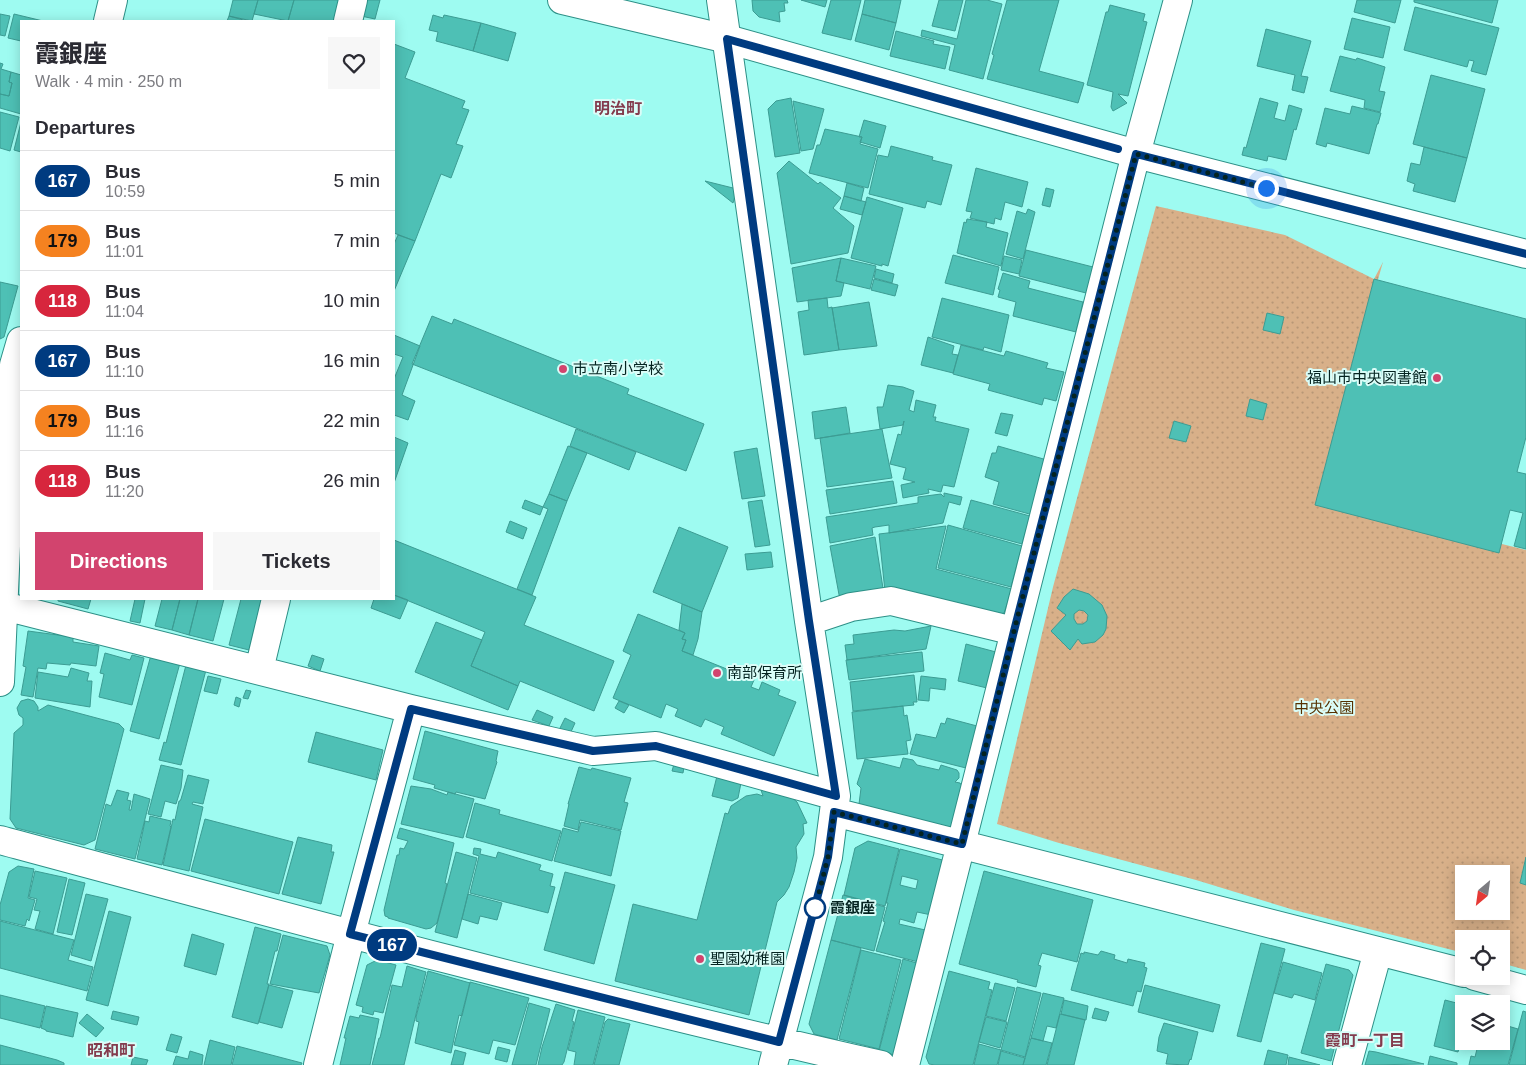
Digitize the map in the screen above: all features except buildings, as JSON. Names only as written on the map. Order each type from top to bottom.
[{"type":"street","points":[[108,20],[114,0]]},
{"type":"street","points":[[348,20],[353,0]]},
{"type":"street","points":[[562,0],[727,39],[1136,154],[1526,254]]},
{"type":"street","points":[[721,0],[835,804],[828,857],[776,1054]]},
{"type":"street","points":[[905,1065],[1136,154],[1178,0]]},
{"type":"street","points":[[0,682],[14,370]]},
{"type":"street","points":[[259,670],[276,600]]},
{"type":"street","points":[[809,621],[851,607],[891,601],[1014,631]]},
{"type":"street","points":[[4,606],[411,709],[593,751],[656,746],[962,844],[1455,971]]},
{"type":"street","points":[[318,1065],[350,934],[411,709]]},
{"type":"street","points":[[0,840],[350,934],[776,1054],[881,1065]]},
{"type":"street","points":[[1347,1065],[1378,951]]},
{"type":"street","points":[[1507,985],[1526,990]]},
{"type":"green space","name":"中央公園","points":[[1156,206],[1285,235],[1374,279],[1383,262],[1321,499],[1526,550],[1526,970],[1510,966],[1510,930],[1455,930],[1455,951],[1294,910],[1196,880],[997,824],[1053,587]]},
{"type":"bus line","name":"167","points":[[1118,149],[727,39],[809,621],[836,796],[656,746],[593,751],[411,709],[350,934],[779,1042],[828,857],[834,812],[962,844],[1014,631],[1136,154],[1526,254]]},
{"type":"place","name":"市立南小学校","points":[[563,369]]},
{"type":"place","name":"福山市中央図書館","points":[[1437,378]]},
{"type":"place","name":"南部保育所","points":[[717,673]]},
{"type":"place","name":"霞銀座","points":[[815,908]]},
{"type":"place","name":"聖園幼稚園","points":[[700,959]]},
{"type":"district","name":"明治町","points":[[618,108]]},
{"type":"district","name":"霞町一丁目","points":[[1365,1040]]},
{"type":"district","name":"昭和町","points":[[111,1050]]},
{"type":"route","points":[[815,908],[814,913],[828,857],[834,812],[962,844],[1014,631],[1136,154],[1266,188]]}]
